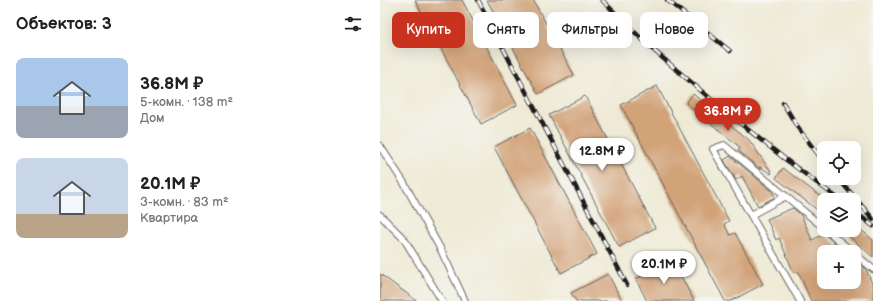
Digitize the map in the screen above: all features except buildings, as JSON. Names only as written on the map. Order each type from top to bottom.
[{"type":"lane","points":[[800,301],[713,149],[724,145],[817,222]]},
{"type":"lane","points":[[380,146],[404,182],[441,250],[465,301]]},
{"type":"lane","points":[[751,215],[786,196]]},
{"type":"lane","points":[[380,215],[404,239],[442,301]]},
{"type":"lane","points":[[835,237],[845,245]]},
{"type":"lane","points":[[861,258],[873,268]]},
{"type":"railway","points":[[478,0],[627,285]]},
{"type":"railway","points":[[602,0],[651,48],[726,112],[831,193]]},
{"type":"railway","points":[[667,0],[730,51]]},
{"type":"railway","points":[[783,103],[798,128],[817,153]]},
{"type":"railway","points":[[844,185],[873,219]]},
{"type":"railway","points":[[861,217],[873,226]]}]
